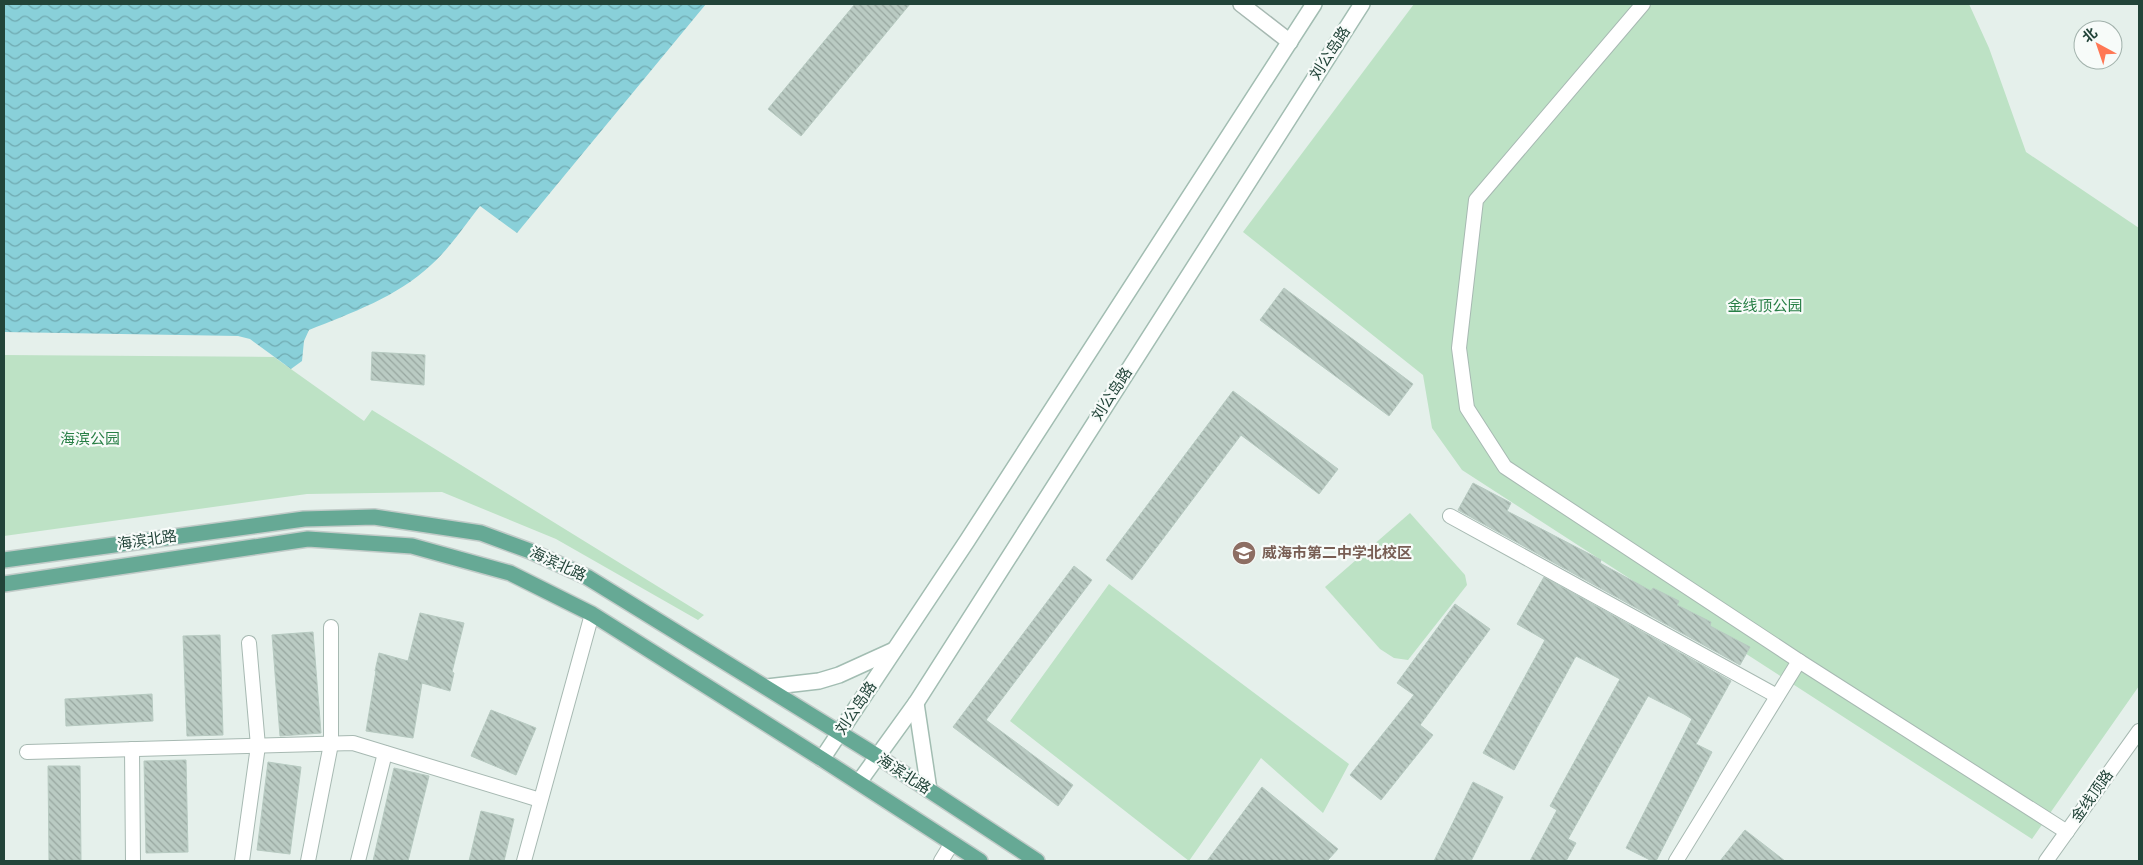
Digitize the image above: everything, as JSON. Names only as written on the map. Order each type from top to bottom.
[{"type":"main road","points":[[1241,4],[1290,42]]},
{"type":"main road","name":"刘公岛路","points":[[822,759],[896,650],[1314,4]]},
{"type":"main road","name":"刘公岛路","points":[[859,782],[916,703],[1362,4]]},
{"type":"main road","name":"海滨北路","points":[[4,560],[304,519],[374,517],[481,533],[530,551],[587,577],[839,732],[1037,861]]},
{"type":"main road","name":"海滨北路","points":[[4,584],[308,539],[412,546],[510,573],[592,614],[859,782],[980,861]]},
{"type":"main road","points":[[766,687],[819,682],[896,650]]},
{"type":"main road","points":[[916,703],[929,790]]},
{"type":"street","points":[[1643,4],[1476,200],[1459,348],[1466,408],[1505,467],[1799,661],[2067,832]]},
{"type":"street","points":[[1450,516],[1777,696]]},
{"type":"street","points":[[524,861],[592,614]]},
{"type":"street","points":[[308,861],[331,744],[331,626]]},
{"type":"street","points":[[242,861],[258,746],[249,644]]},
{"type":"street","points":[[1676,861],[1799,661]]},
{"type":"street","name":"金线顶路","points":[[2046,861],[2139,731]]},
{"type":"street","points":[[27,752],[353,743],[540,800]]},
{"type":"street","points":[[132,749],[133,861]]},
{"type":"street","points":[[358,861],[385,752]]},
{"type":"street","points":[[941,861],[952,843]]},
{"type":"green space","name":"金线顶公园","points":[[1414,4],[1969,4],[1989,48],[2026,152],[2139,228],[2139,686],[2032,839],[1462,470],[1432,428],[1423,375],[1243,232]]},
{"type":"green space","name":"海滨公园","points":[[4,355],[274,357],[364,421],[372,410],[704,615],[698,620],[556,539],[442,492],[307,494],[4,536]]},
{"type":"green space","points":[[1410,513],[1465,575],[1467,585],[1408,660],[1394,658],[1380,649],[1325,587]]},
{"type":"green space","points":[[1109,584],[1349,764],[1323,813],[1261,758],[1189,861],[1010,721]]},
{"type":"water","points":[[4,4],[706,4],[517,233],[480,206],[444,252],[418,276],[373,303],[309,330],[304,341],[302,361],[291,369],[250,339],[238,336],[4,332]]},
{"type":"building","points":[[855,4],[910,4],[801,136],[768,109]]},
{"type":"building","points":[[1284,288],[1413,384],[1389,416],[1260,320]]},
{"type":"building","points":[[372,352],[425,355],[424,385],[371,380]]},
{"type":"building","points":[[1233,391],[1338,469],[1319,494],[1241,435],[1132,580],[1106,560]]},
{"type":"building","points":[[1473,483],[1511,503],[1507,511],[1601,560],[1600,563],[1651,591],[1653,588],[1679,601],[1677,605],[1711,622],[1710,626],[1750,647],[1740,665],[1458,510]]},
{"type":"building","points":[[1074,566],[1092,580],[986,720],[1073,785],[1058,806],[953,727]]},
{"type":"building","points":[[1544,577],[1731,681],[1696,744],[1712,752],[1656,861],[1652,861],[1626,848],[1692,719],[1684,714],[1648,696],[1568,839],[1576,843],[1566,861],[1530,861],[1557,810],[1550,806],[1620,679],[1576,656],[1514,770],[1483,753],[1545,640],[1517,624]]},
{"type":"building","points":[[1455,604],[1490,629],[1420,725],[1433,735],[1381,800],[1350,775],[1414,695],[1397,683]]},
{"type":"building","points":[[420,613],[464,623],[452,672],[454,673],[450,691],[422,683],[413,738],[366,731],[379,653],[408,661]]},
{"type":"building","points":[[313,632],[321,733],[280,736],[272,635]]},
{"type":"building","points":[[220,635],[223,735],[187,736],[183,636]]},
{"type":"building","points":[[152,694],[153,721],[66,726],[65,699]]},
{"type":"building","points":[[491,710],[536,728],[516,775],[471,756]]},
{"type":"building","points":[[186,760],[188,852],[146,853],[144,761]]},
{"type":"building","points":[[268,762],[301,767],[290,854],[257,850]]},
{"type":"building","points":[[48,766],[80,766],[81,860],[49,861]]},
{"type":"building","points":[[394,768],[429,776],[408,861],[373,861]]},
{"type":"building","points":[[1473,782],[1503,797],[1471,861],[1434,861]]},
{"type":"building","points":[[1262,787],[1338,849],[1327,861],[1207,861]]},
{"type":"building","points":[[481,811],[514,819],[504,861],[469,861]]},
{"type":"building","points":[[1745,830],[1785,861],[1720,861]]},
{"type":"place","name":"威海市第二中学北校区","points":[[1244,553]]}]
